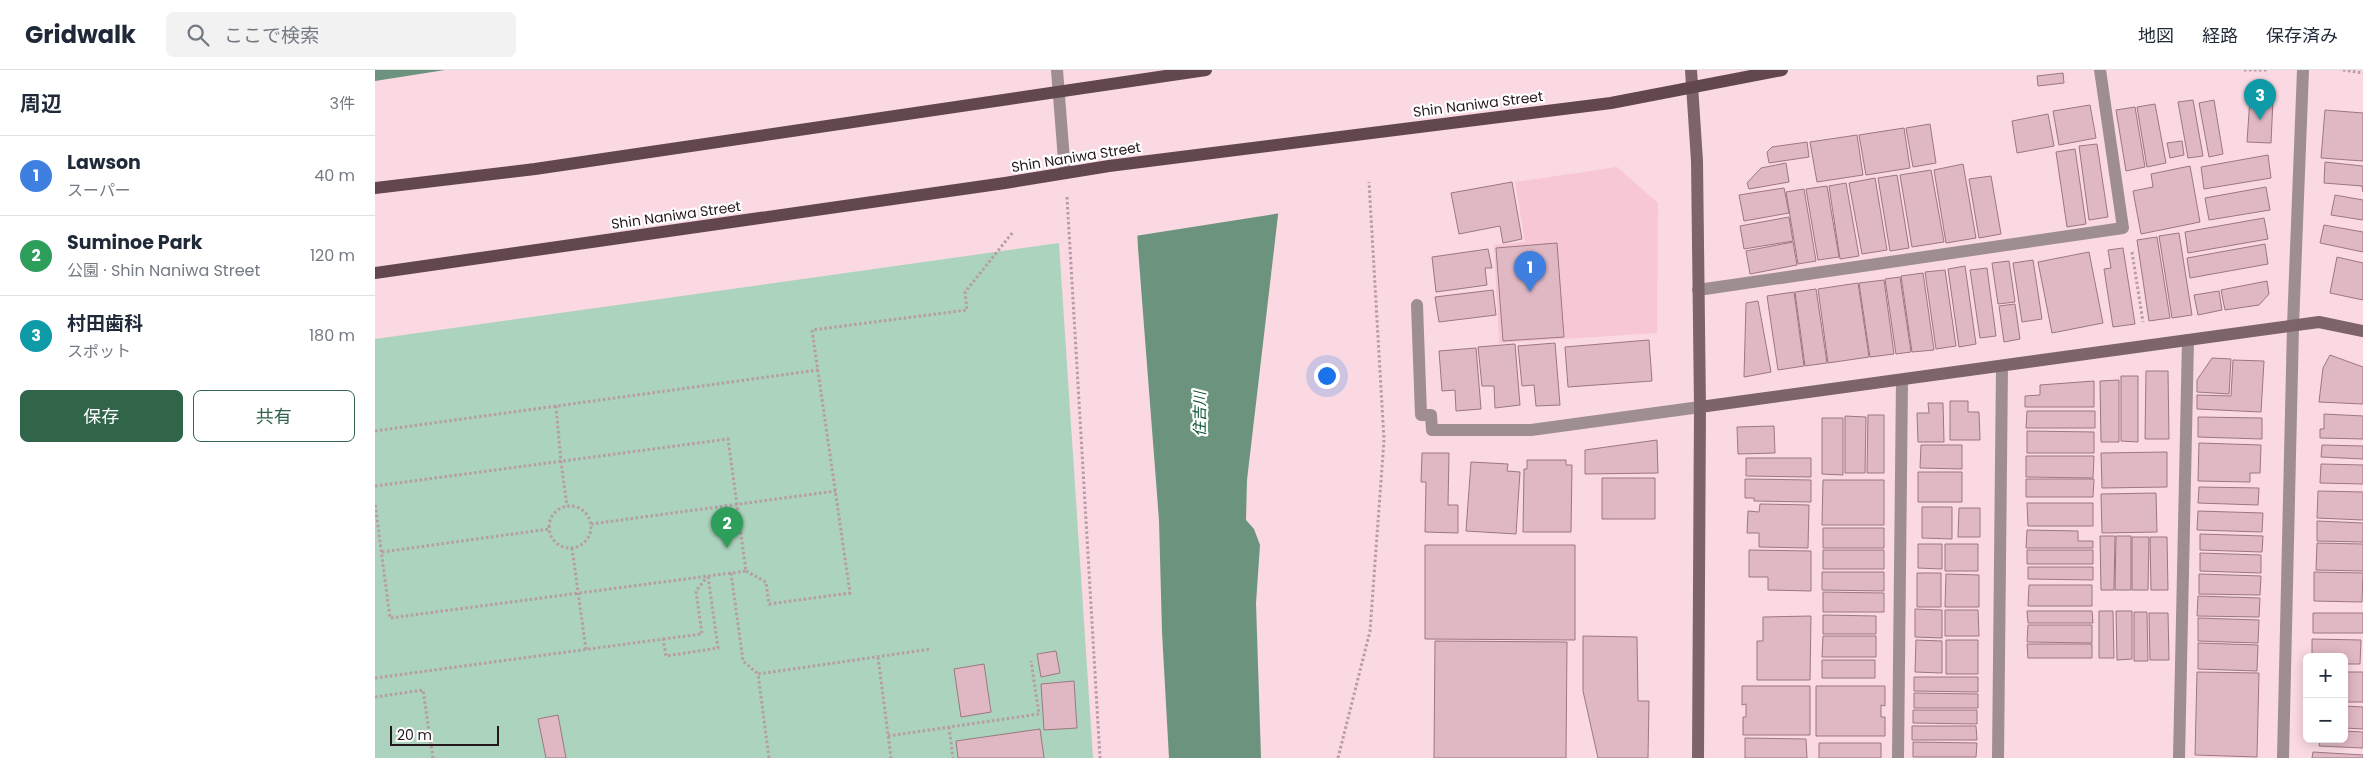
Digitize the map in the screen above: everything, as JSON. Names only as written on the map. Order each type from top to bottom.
[{"type":"main road","points":[[375,188],[535,169],[1206,70]]},
{"type":"main road","name":"Shin Naniwa Street","points":[[375,273],[1109,166],[1611,103],[1782,70]]},
{"type":"street","points":[[1057,70],[1065,173]]},
{"type":"street","points":[[1691,70],[1697,161],[1700,407],[1698,758]]},
{"type":"street","points":[[1698,290],[2123,228],[2100,70]]},
{"type":"street","points":[[2283,758],[2293,326],[2303,70]]},
{"type":"street","points":[[1417,306],[1421,415],[1431,415],[1432,430],[1531,430],[2319,322],[2363,331]]},
{"type":"street","points":[[2179,758],[2188,340]]},
{"type":"street","points":[[1998,758],[2003,366]]},
{"type":"street","points":[[1898,758],[1902,380]]},
{"type":"path","points":[[2244,70],[2267,70]]},
{"type":"path","points":[[2343,70],[2363,73]]},
{"type":"path","points":[[1065,173],[1073,266],[1101,758]]},
{"type":"path","points":[[1338,758],[1370,631],[1384,440],[1369,182]]},
{"type":"path","points":[[2123,228],[2130,237],[2147,346]]},
{"type":"path","points":[[375,503],[390,618],[746,571],[766,582],[769,604],[850,593],[812,330],[967,310],[965,292],[1013,232]]},
{"type":"path","points":[[375,431],[818,370]]},
{"type":"path","points":[[557,406],[561,462],[567,506]]},
{"type":"path","points":[[375,486],[728,439],[746,571]]},
{"type":"path","points":[[591,524],[836,491]]},
{"type":"path","points":[[567,506],[578,508],[587,514],[591,524],[589,535],[583,544],[573,548],[562,546],[553,540],[549,529],[550,519],[557,510],[567,506]]},
{"type":"path","points":[[382,552],[549,529]]},
{"type":"path","points":[[573,548],[585,650]]},
{"type":"path","points":[[731,573],[743,660],[758,674],[769,758]]},
{"type":"path","points":[[375,678],[702,634],[696,591],[708,576]]},
{"type":"path","points":[[663,639],[666,656],[718,648],[708,576]]},
{"type":"path","points":[[758,674],[931,649]]},
{"type":"path","points":[[877,657],[891,758]]},
{"type":"path","points":[[888,736],[1039,714],[1031,661]]},
{"type":"path","points":[[375,697],[423,690],[433,758]]},
{"type":"path","points":[[949,727],[953,758]]},
{"type":"shaded area","points":[[1617,167],[1658,203],[1657,333],[1499,343],[1494,245],[1525,242],[1515,182]]},
{"type":"shaded area","points":[[1059,243],[1093,758],[375,758],[375,339]]},
{"type":"water","points":[[375,70],[445,70],[375,81]]},
{"type":"water","name":"住吉川","points":[[1129,70],[1295,70],[1247,480],[1246,520],[1254,529],[1260,545],[1256,603],[1261,758],[1169,758],[1162,632],[1159,520],[1138,248]]},
{"type":"pier","points":[[1126,70],[1298,70],[1281,213],[1135,236]]},
{"type":"building","points":[[2063,73],[2064,83],[2038,86],[2037,76]]},
{"type":"building","points":[[2250,98],[2273,99],[2271,143],[2247,142]]},
{"type":"building","points":[[2193,100],[2203,156],[2188,158],[2178,102]]},
{"type":"building","points":[[2214,100],[2223,154],[2209,157],[2199,103]]},
{"type":"building","points":[[2155,104],[2166,163],[2147,167],[2137,107]]},
{"type":"building","points":[[2090,105],[2096,138],[2059,145],[2053,111]]},
{"type":"building","points":[[2135,107],[2145,167],[2126,171],[2116,110]]},
{"type":"building","points":[[2325,110],[2363,113],[2363,161],[2321,158]]},
{"type":"building","points":[[2048,114],[2054,146],[2017,153],[2012,121]]},
{"type":"building","points":[[1930,124],[1936,163],[1913,167],[1906,128]]},
{"type":"building","points":[[1904,128],[1910,168],[1866,175],[1859,135]]},
{"type":"building","points":[[1857,135],[1863,175],[1817,182],[1810,142]]},
{"type":"building","points":[[2182,141],[2184,155],[2170,158],[2167,143]]},
{"type":"building","points":[[1807,142],[1809,157],[1769,163],[1767,152],[1772,147]]},
{"type":"building","points":[[2097,144],[2108,217],[2089,220],[2079,146]]},
{"type":"building","points":[[2075,149],[2086,224],[2067,227],[2056,152]]},
{"type":"building","points":[[2268,155],[2271,178],[2204,189],[2201,167]]},
{"type":"building","points":[[2325,162],[2363,166],[2363,192],[2362,186],[2324,183]]},
{"type":"building","points":[[1786,163],[1789,182],[1749,189],[1747,183],[1761,168]]},
{"type":"building","points":[[1963,164],[1976,238],[1946,243],[1934,170]]},
{"type":"building","points":[[2190,166],[2200,222],[2141,234],[2133,191],[2153,187],[2151,174]]},
{"type":"building","points":[[1931,170],[1944,242],[1912,247],[1900,175]]},
{"type":"building","points":[[1897,175],[1909,248],[1890,251],[1878,178]]},
{"type":"building","points":[[1991,176],[2001,234],[1979,238],[1969,179]]},
{"type":"building","points":[[1875,178],[1887,250],[1862,254],[1849,183]]},
{"type":"building","points":[[1512,182],[1522,239],[1503,243],[1500,226],[1459,234],[1451,193]]},
{"type":"building","points":[[1846,183],[1859,256],[1840,259],[1829,186]]},
{"type":"building","points":[[1827,186],[1839,257],[1818,260],[1806,189]]},
{"type":"building","points":[[2266,187],[2270,210],[2209,220],[2205,198]]},
{"type":"building","points":[[1784,188],[1789,213],[1744,221],[1739,195]]},
{"type":"building","points":[[1804,189],[1816,261],[1798,264],[1786,192]]},
{"type":"building","points":[[2335,195],[2363,200],[2363,220],[2331,215]]},
{"type":"building","points":[[1789,217],[1793,241],[1744,249],[1740,226]]},
{"type":"building","points":[[2264,218],[2268,239],[2188,253],[2185,232]]},
{"type":"building","points":[[2324,225],[2363,232],[2363,252],[2320,243]]},
{"type":"building","points":[[2179,233],[2192,315],[2172,318],[2159,236]]},
{"type":"building","points":[[2157,237],[2170,318],[2149,321],[2137,240]]},
{"type":"building","points":[[1793,242],[1797,265],[1750,274],[1746,251]]},
{"type":"building","points":[[1557,243],[1564,337],[1503,341],[1496,248]]},
{"type":"building","points":[[2265,244],[2268,264],[2190,278],[2187,258]]},
{"type":"building","points":[[2123,248],[2135,324],[2113,327],[2104,269],[2111,268],[2108,250]]},
{"type":"building","points":[[1488,249],[1492,268],[1485,268],[1487,285],[1436,292],[1432,257]]},
{"type":"building","points":[[2089,252],[2103,323],[2052,333],[2038,262]]},
{"type":"building","points":[[2337,257],[2363,263],[2363,300],[2330,293]]},
{"type":"building","points":[[2033,260],[2042,319],[2022,322],[2013,263]]},
{"type":"building","points":[[2009,261],[2015,302],[1998,304],[1992,263]]},
{"type":"building","points":[[1965,266],[1976,344],[1959,347],[1948,269]]},
{"type":"building","points":[[1987,268],[1996,336],[1980,338],[1970,270]]},
{"type":"building","points":[[1945,270],[1956,346],[1936,349],[1925,272]]},
{"type":"building","points":[[1923,273],[1934,350],[1912,352],[1901,276]]},
{"type":"building","points":[[1900,277],[1911,352],[1896,354],[1885,279]]},
{"type":"building","points":[[1884,280],[1894,354],[1870,357],[1859,283]]},
{"type":"building","points":[[2267,281],[2269,294],[2259,305],[2225,310],[2221,290]]},
{"type":"building","points":[[1858,283],[1869,357],[1828,363],[1818,289]]},
{"type":"building","points":[[1816,289],[1827,363],[1805,366],[1795,292]]},
{"type":"building","points":[[1493,290],[1496,315],[1439,322],[1435,297]]},
{"type":"building","points":[[2219,291],[2222,310],[2198,315],[2194,295]]},
{"type":"building","points":[[1794,292],[1804,366],[1778,370],[1767,296]]},
{"type":"building","points":[[1758,301],[1771,372],[1744,377],[1746,303]]},
{"type":"building","points":[[2015,304],[2020,339],[2004,342],[1999,306]]},
{"type":"building","points":[[1649,340],[1652,381],[1568,387],[1565,347]]},
{"type":"building","points":[[1555,343],[1560,405],[1536,406],[1534,385],[1522,386],[1518,346]]},
{"type":"building","points":[[1515,344],[1520,405],[1495,408],[1494,386],[1482,386],[1478,347]]},
{"type":"building","points":[[1476,348],[1481,409],[1456,411],[1455,390],[1442,391],[1439,351]]},
{"type":"building","points":[[2330,355],[2363,367],[2363,404],[2319,402],[2323,368]]},
{"type":"building","points":[[2212,358],[2231,359],[2229,394],[2197,392],[2197,380]]},
{"type":"building","points":[[2233,360],[2264,361],[2261,412],[2197,409],[2197,395],[2231,396]]},
{"type":"building","points":[[2146,371],[2168,371],[2169,439],[2145,439]]},
{"type":"building","points":[[2121,376],[2138,376],[2138,442],[2121,441]]},
{"type":"building","points":[[2119,380],[2119,442],[2101,442],[2100,381]]},
{"type":"building","points":[[2094,381],[2094,407],[2025,407],[2025,396],[2040,395],[2040,385]]},
{"type":"building","points":[[1950,401],[1968,401],[1968,412],[1979,412],[1980,440],[1950,440]]},
{"type":"building","points":[[1928,403],[1943,403],[1944,442],[1918,442],[1917,413],[1929,413]]},
{"type":"building","points":[[2027,411],[2095,411],[2095,428],[2026,428]]},
{"type":"building","points":[[2324,414],[2363,416],[2363,439],[2320,438],[2320,429],[2324,429]]},
{"type":"building","points":[[1868,415],[1884,415],[1884,473],[1867,473]]},
{"type":"building","points":[[1845,416],[1866,417],[1865,473],[1845,473]]},
{"type":"building","points":[[2198,417],[2262,418],[2262,439],[2198,437]]},
{"type":"building","points":[[1822,418],[1843,418],[1843,475],[1822,474]]},
{"type":"building","points":[[1774,426],[1775,453],[1738,454],[1737,427]]},
{"type":"building","points":[[2027,431],[2094,432],[2094,453],[2027,453]]},
{"type":"building","points":[[1657,440],[1658,473],[1585,474],[1585,450]]},
{"type":"building","points":[[2199,443],[2261,445],[2260,473],[2250,473],[2250,482],[2198,481]]},
{"type":"building","points":[[1921,445],[1962,445],[1962,469],[1920,468]]},
{"type":"building","points":[[2322,445],[2363,446],[2363,459],[2321,457]]},
{"type":"building","points":[[2167,452],[2167,487],[2102,488],[2101,453]]},
{"type":"building","points":[[1422,453],[1449,453],[1448,505],[1458,505],[1458,533],[1425,532],[1426,482],[1421,482]]},
{"type":"building","points":[[2026,456],[2094,456],[2093,478],[2026,477]]},
{"type":"building","points":[[1746,458],[1811,458],[1811,477],[1746,476]]},
{"type":"building","points":[[1527,460],[1566,460],[1566,465],[1572,465],[1571,532],[1523,532],[1524,469],[1527,469]]},
{"type":"building","points":[[1471,462],[1508,464],[1507,471],[1520,472],[1516,534],[1466,531]]},
{"type":"building","points":[[2321,464],[2363,465],[2363,484],[2320,483]]},
{"type":"building","points":[[1918,472],[1962,472],[1962,502],[1918,502]]},
{"type":"building","points":[[1602,478],[1655,478],[1655,519],[1602,519]]},
{"type":"building","points":[[1745,479],[1811,480],[1811,502],[1754,501],[1754,498],[1745,498]]},
{"type":"building","points":[[2026,479],[2094,479],[2093,497],[2026,497]]},
{"type":"building","points":[[1823,480],[1884,480],[1884,525],[1822,525]]},
{"type":"building","points":[[2199,487],[2259,488],[2258,505],[2198,503]]},
{"type":"building","points":[[2318,491],[2363,492],[2363,520],[2317,518]]},
{"type":"building","points":[[2156,493],[2157,532],[2102,533],[2101,494]]},
{"type":"building","points":[[2027,503],[2093,503],[2093,526],[2028,526]]},
{"type":"building","points":[[1760,504],[1809,505],[1808,548],[1759,547],[1759,533],[1747,533],[1748,511],[1759,512]]},
{"type":"building","points":[[1922,507],[1952,507],[1952,539],[1922,538]]},
{"type":"building","points":[[1959,508],[1980,508],[1980,537],[1958,537]]},
{"type":"building","points":[[2198,511],[2263,513],[2262,532],[2197,530]]},
{"type":"building","points":[[2317,521],[2363,523],[2363,542],[2317,541]]},
{"type":"building","points":[[1823,528],[1884,528],[1884,548],[1823,548]]},
{"type":"building","points":[[2027,530],[2078,531],[2078,541],[2093,541],[2093,548],[2026,548]]},
{"type":"building","points":[[2200,534],[2263,536],[2262,552],[2200,550]]},
{"type":"building","points":[[2100,536],[2115,536],[2114,590],[2101,590]]},
{"type":"building","points":[[2116,536],[2131,536],[2131,590],[2115,590]]},
{"type":"building","points":[[2132,537],[2149,537],[2148,590],[2132,590]]},
{"type":"building","points":[[2150,537],[2167,537],[2168,590],[2151,590]]},
{"type":"building","points":[[2317,543],[2363,544],[2363,571],[2316,570]]},
{"type":"building","points":[[1918,544],[1942,544],[1942,569],[1918,568]]},
{"type":"building","points":[[1945,544],[1978,544],[1978,571],[1945,571]]},
{"type":"building","points":[[1425,545],[1575,545],[1575,640],[1425,639]]},
{"type":"building","points":[[1749,550],[1811,551],[1811,591],[1768,590],[1768,577],[1749,577]]},
{"type":"building","points":[[1823,550],[1884,550],[1884,569],[1823,569]]},
{"type":"building","points":[[2027,550],[2093,550],[2093,564],[2027,564]]},
{"type":"building","points":[[2200,553],[2261,555],[2261,573],[2200,571]]},
{"type":"building","points":[[2028,567],[2093,567],[2093,580],[2028,579]]},
{"type":"building","points":[[1822,572],[1884,572],[1884,591],[1822,590]]},
{"type":"building","points":[[2314,572],[2363,573],[2362,602],[2314,601]]},
{"type":"building","points":[[1917,573],[1941,573],[1941,607],[1917,607]]},
{"type":"building","points":[[1946,574],[1979,575],[1979,607],[1945,607]]},
{"type":"building","points":[[2199,574],[2261,576],[2260,595],[2199,594]]},
{"type":"building","points":[[2029,585],[2092,585],[2092,606],[2028,606]]},
{"type":"building","points":[[1823,592],[1884,593],[1884,612],[1823,612]]},
{"type":"building","points":[[2198,596],[2260,598],[2259,617],[2197,616]]},
{"type":"building","points":[[1915,609],[1942,610],[1942,638],[1915,637]]},
{"type":"building","points":[[1945,610],[1978,610],[1979,636],[1945,636]]},
{"type":"building","points":[[2027,611],[2092,611],[2093,623],[2028,623]]},
{"type":"building","points":[[2099,611],[2113,611],[2114,658],[2099,658]]},
{"type":"building","points":[[2116,611],[2132,611],[2132,659],[2117,660]]},
{"type":"building","points":[[2134,612],[2147,612],[2148,661],[2134,661]]},
{"type":"building","points":[[2149,613],[2168,613],[2169,660],[2150,660]]},
{"type":"building","points":[[2313,613],[2363,613],[2363,633],[2313,633]]},
{"type":"building","points":[[1823,615],[1876,616],[1876,634],[1823,634]]},
{"type":"building","points":[[1811,616],[1810,680],[1757,680],[1757,641],[1763,641],[1763,617]]},
{"type":"building","points":[[2198,618],[2259,620],[2258,643],[2198,641]]},
{"type":"building","points":[[2028,625],[2092,625],[2092,643],[2027,642]]},
{"type":"building","points":[[1583,636],[1637,637],[1638,701],[1649,701],[1648,758],[1598,758],[1583,691]]},
{"type":"building","points":[[1823,636],[1876,636],[1876,657],[1822,657]]},
{"type":"building","points":[[2312,639],[2361,640],[2360,664],[2348,664],[2348,653],[2312,653]]},
{"type":"building","points":[[1916,640],[1942,641],[1942,673],[1915,672]]},
{"type":"building","points":[[1946,640],[1978,640],[1978,674],[1946,674]]},
{"type":"building","points":[[1435,641],[1567,642],[1566,758],[1434,758]]},
{"type":"building","points":[[2198,643],[2258,645],[2257,671],[2198,669]]},
{"type":"building","points":[[2027,644],[2092,644],[2092,658],[2028,658]]},
{"type":"building","points":[[1056,651],[1060,673],[1041,677],[1037,654]]},
{"type":"building","points":[[1822,660],[1875,660],[1875,678],[1822,678]]},
{"type":"building","points":[[984,664],[991,712],[961,717],[954,669]]},
{"type":"building","points":[[2197,672],[2259,673],[2257,757],[2195,755]]},
{"type":"building","points":[[2348,672],[2363,672],[2363,702],[2348,702]]},
{"type":"building","points":[[1914,677],[1978,677],[1978,692],[1914,691]]},
{"type":"building","points":[[1074,681],[1077,728],[1044,730],[1041,684]]},
{"type":"building","points":[[1742,686],[1810,686],[1810,735],[1743,735],[1743,717],[1746,717],[1746,704],[1742,705]]},
{"type":"building","points":[[1816,686],[1885,686],[1885,706],[1881,705],[1881,717],[1885,717],[1885,736],[1816,736]]},
{"type":"building","points":[[1914,693],[1978,694],[1978,708],[1914,708]]},
{"type":"building","points":[[2348,706],[2363,707],[2363,729],[2348,728]]},
{"type":"building","points":[[1913,710],[1977,710],[1977,724],[1913,723]]},
{"type":"building","points":[[558,715],[566,758],[546,758],[538,719]]},
{"type":"building","points":[[1912,726],[1976,726],[1977,740],[1912,740]]},
{"type":"building","points":[[1040,729],[1044,758],[958,758],[956,741]]},
{"type":"building","points":[[2348,731],[2363,732],[2363,748],[2319,746],[2319,743],[2348,743]]},
{"type":"building","points":[[1745,738],[1806,739],[1807,758],[1745,758]]},
{"type":"building","points":[[1913,742],[1977,743],[1976,757],[1913,757]]},
{"type":"building","points":[[1819,743],[1881,743],[1881,758],[1819,758]]},
{"type":"building","points":[[2313,752],[2363,755],[2363,758],[2312,758]]},
{"type":"place","name":"村田歯科","points":[[2260,120]]},
{"type":"place","name":"Lawson","points":[[1530,292]]},
{"type":"place","name":"Suminoe Park","points":[[727,548]]}]
